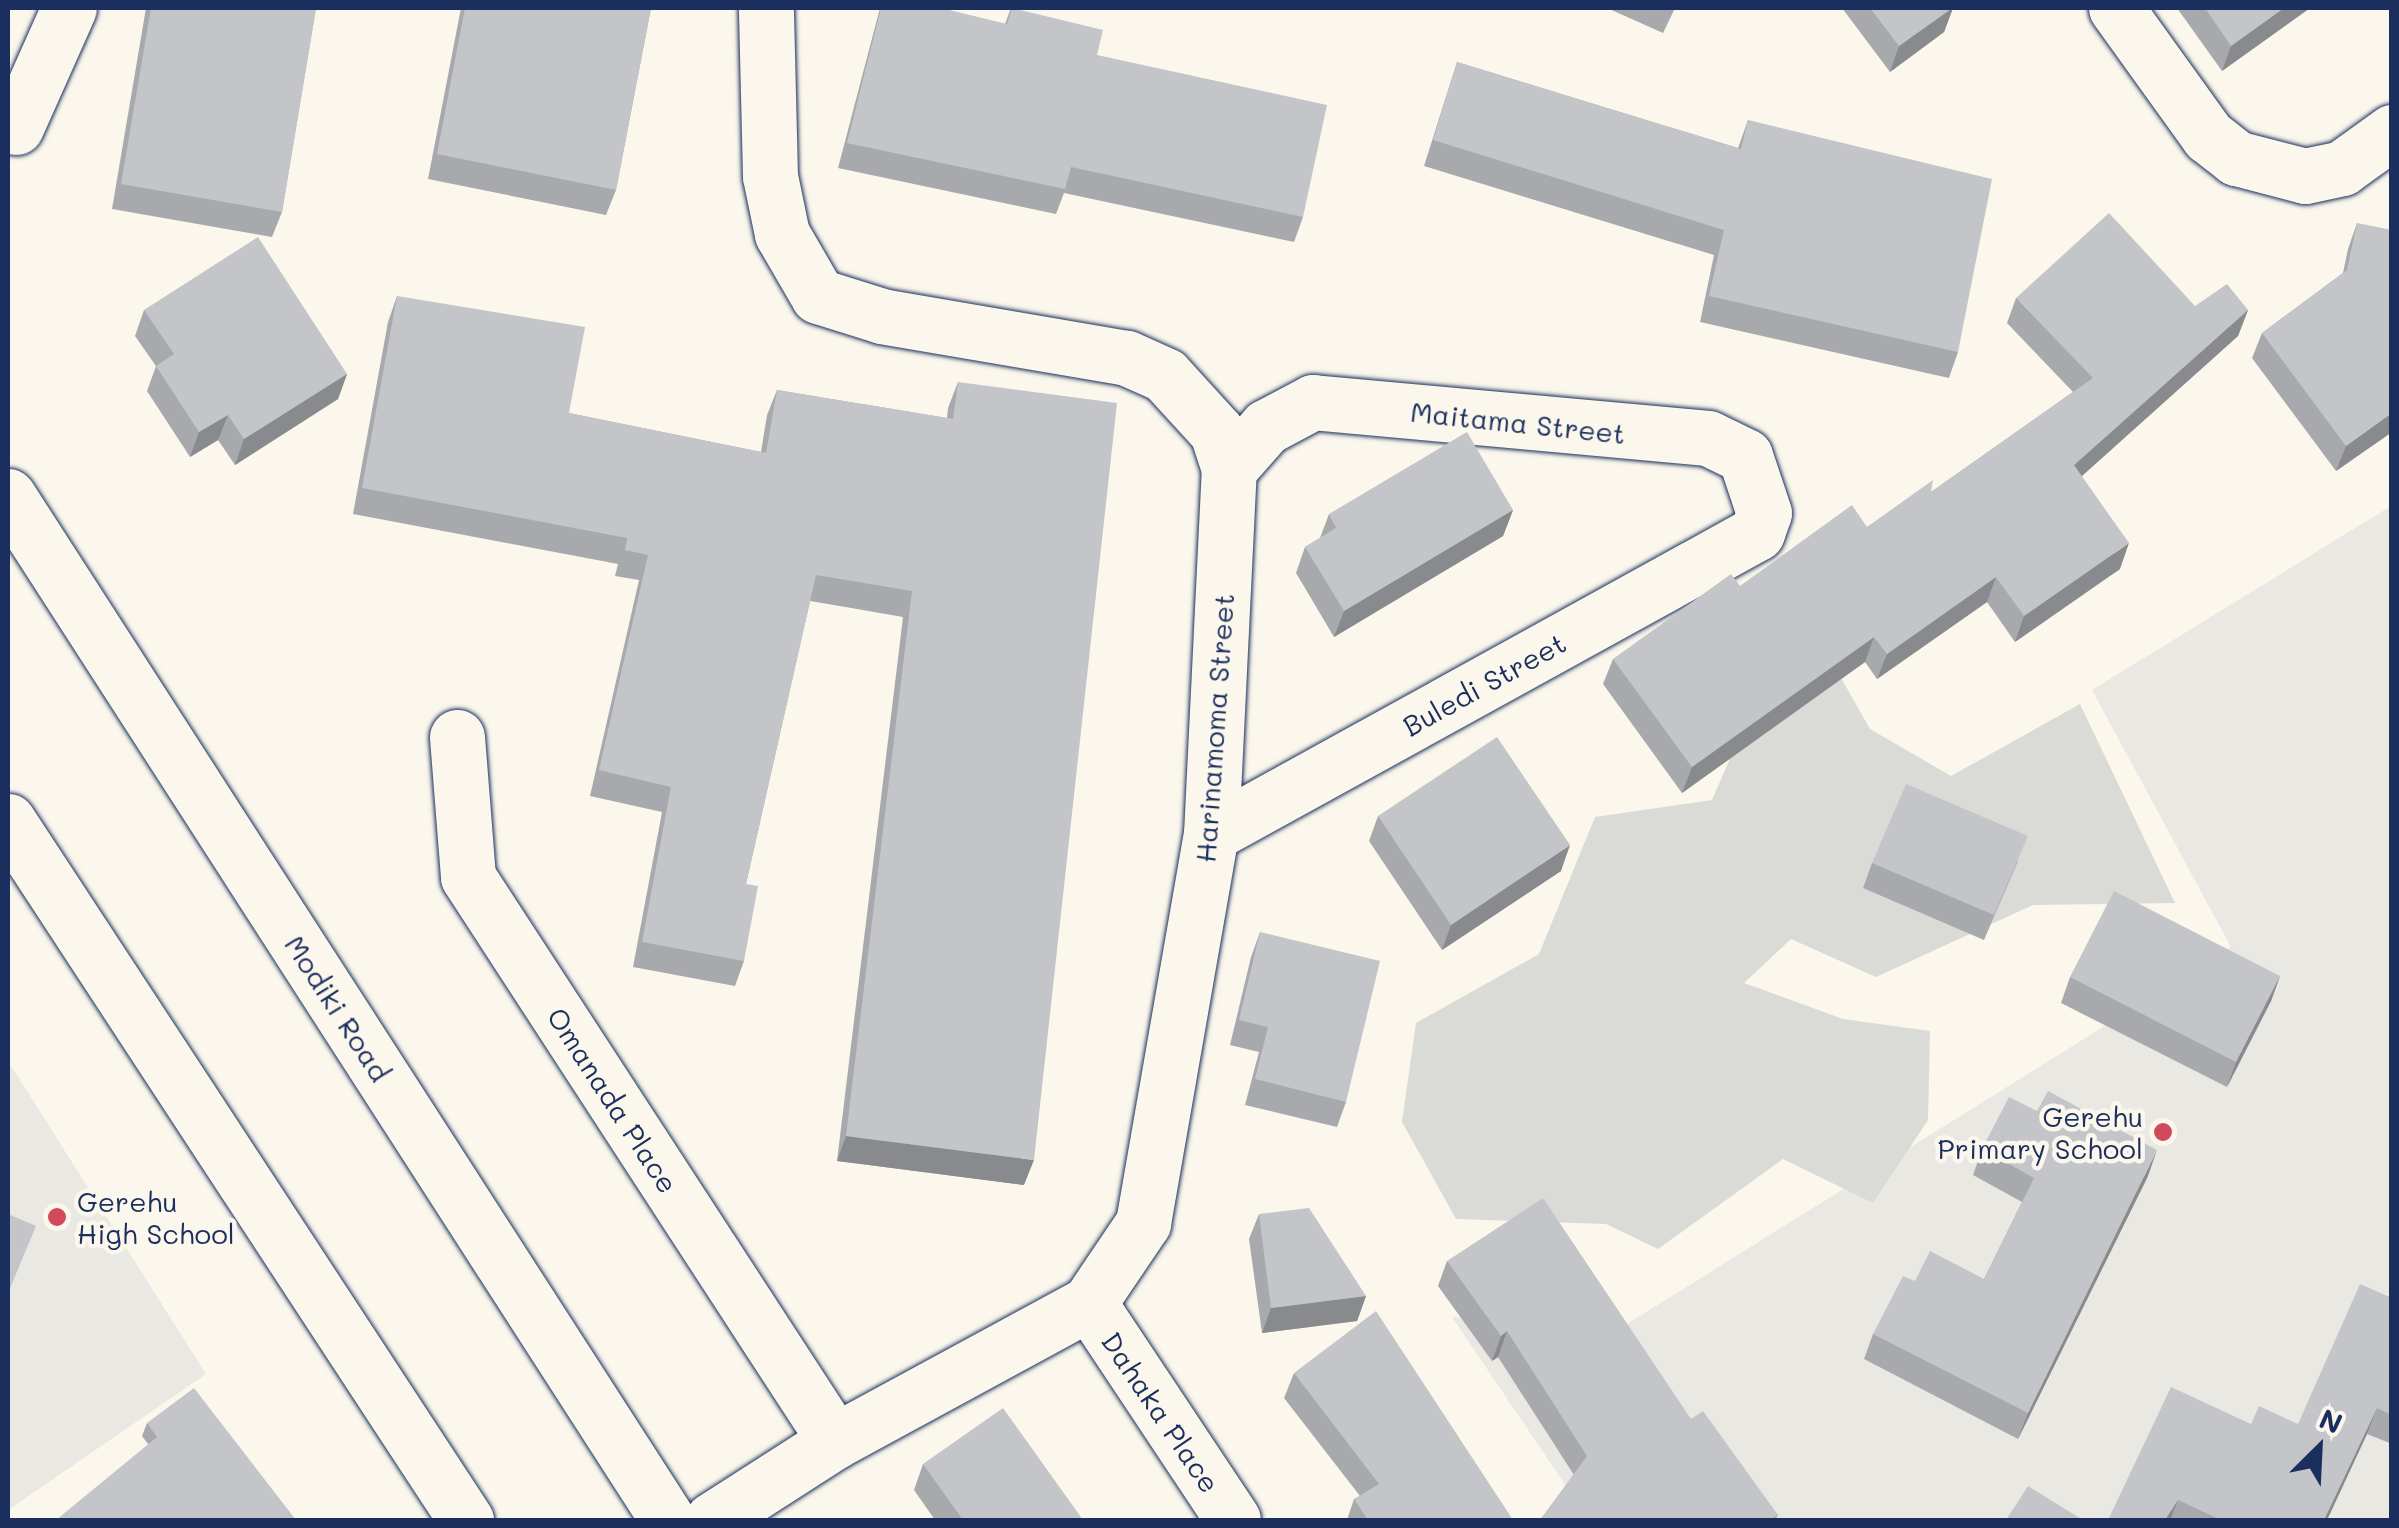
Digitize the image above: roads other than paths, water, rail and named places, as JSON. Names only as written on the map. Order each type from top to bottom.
[{"type":"street","points":[[16,126],[70,8]]},
{"type":"street","name":"Harinamoma Street","points":[[712,1520],[835,1441],[1089,1303],[1143,1223],[1211,834],[1230,469],[1217,432],[1166,375],[1128,358],[882,316],[818,296],[782,234],[770,176],[766,8]]},
{"type":"street","points":[[2116,8],[2208,136],[2236,158],[2305,176],[2342,168],[2392,132]]},
{"type":"street","name":"Maitama Street","points":[[1230,469],[1266,427],[1313,402],[1708,438],[1756,473],[1764,492],[1757,533]]},
{"type":"street","name":"Modiki Road","points":[[8,496],[668,1520]]},
{"type":"street","name":"Buledi Street","points":[[1211,834],[1757,533]]},
{"type":"street","name":"Omanada Place","points":[[457,737],[468,876],[835,1441]]},
{"type":"street","points":[[8,821],[466,1520]]},
{"type":"street","name":"Dahaka Place","points":[[1089,1303],[1233,1520]]},
{"type":"place","name":"Gerehu Primary School","points":[[2163,1132]]},
{"type":"place","name":"Gerehu High School","points":[[57,1217]]}]
